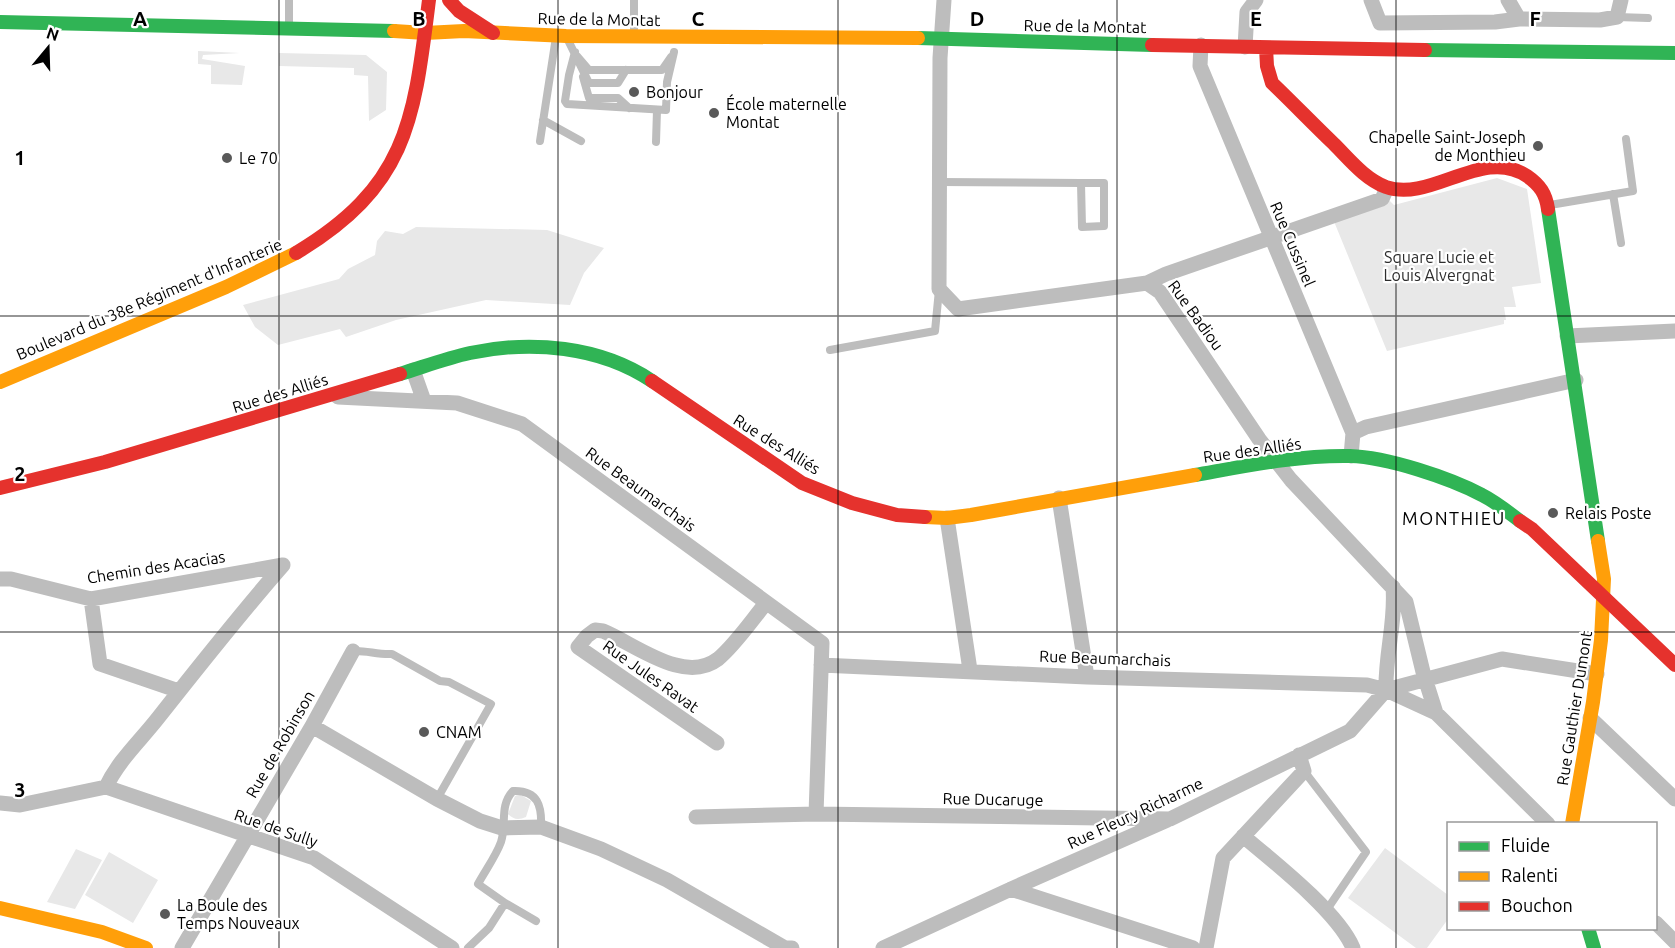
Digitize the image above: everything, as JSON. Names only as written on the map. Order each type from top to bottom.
[{"type":"street","name":"Boulevard du 38e Régiment d'Infanterie","points":[[0,381],[267,270],[316,242],[358,208],[387,171],[407,128],[422,70],[429,0]]},
{"type":"street","name":"Rue de la Montat","points":[[449,0],[459,11],[494,33]]},
{"type":"street","points":[[939,289],[941,39],[944,0]]},
{"type":"street","points":[[1245,47],[1248,12],[1256,0]]},
{"type":"street","points":[[1371,0],[1380,23],[1495,22],[1519,19],[1600,20],[1617,17],[1621,0]]},
{"type":"street","points":[[1508,0],[1519,19]]},
{"type":"street","name":"Rue de la Montat","points":[[0,22],[385,30],[425,33],[464,31],[561,36],[941,39],[1266,48],[1675,53]]},
{"type":"street","name":"Rue Cussinel","points":[[1200,45],[1200,66],[1353,433],[1351,456]]},
{"type":"street","points":[[1266,48],[1267,66],[1272,83],[1370,180],[1387,188],[1406,191],[1492,167],[1514,167],[1535,179],[1546,195],[1549,205]]},
{"type":"street","points":[[1147,283],[1166,274],[1382,198],[1387,188]]},
{"type":"street","name":"Rue Gauthier Dumont","points":[[1549,205],[1604,579],[1604,624],[1572,822]]},
{"type":"street","name":"Rue Badiou","points":[[939,289],[958,309],[1147,283],[1160,292],[1259,439],[1278,460],[1291,480],[1406,602],[1425,680],[1436,713]]},
{"type":"street","points":[[1568,336],[1675,331]]},
{"type":"street","name":"Rue des Alliés","points":[[0,488],[105,462],[470,353],[512,347],[559,348],[594,355],[636,371],[802,483],[852,503],[897,515],[947,518],[1278,460],[1351,456],[1430,472],[1483,495],[1532,529],[1675,665]]},
{"type":"street","points":[[413,370],[424,401]]},
{"type":"street","points":[[1353,433],[1366,427],[1576,380]]},
{"type":"street","name":"Rue Beaumarchais","points":[[327,396],[457,404],[522,424],[822,643],[821,665],[1367,685],[1386,690]]},
{"type":"street","points":[[1059,498],[1087,676]]},
{"type":"street","points":[[947,518],[970,670]]},
{"type":"street","name":"Chemin des Acacias","points":[[0,579],[11,579],[91,599],[284,565],[233,622],[179,691]]},
{"type":"street","points":[[1386,690],[1394,606],[1393,588]]},
{"type":"street","points":[[0,803],[20,805],[106,787],[113,771],[179,691],[100,664],[91,599]]},
{"type":"street","name":"Rue Jules Ravat","points":[[717,743],[578,647],[595,630],[603,631],[670,664],[683,668],[697,668],[718,659],[766,603]]},
{"type":"street","name":"Rue de Robinson","points":[[182,948],[312,726],[353,651]]},
{"type":"street","points":[[1386,690],[1502,659],[1597,674]]},
{"type":"street","points":[[816,814],[821,665]]},
{"type":"street","points":[[1386,690],[1436,713],[1546,822]]},
{"type":"street","name":"Rue Fleury Richarme","points":[[883,948],[1170,819],[1350,731],[1379,701],[1386,690]]},
{"type":"street","points":[[1590,718],[1675,799]]},
{"type":"street","points":[[312,726],[437,799],[480,820],[502,828],[541,827],[567,835],[641,867],[786,948],[792,948]]},
{"type":"street","points":[[1206,948],[1223,858],[1304,771],[1299,755]]},
{"type":"street","name":"Rue de Sully","points":[[106,787],[314,858],[452,948]]},
{"type":"street","name":"Rue Ducaruge","points":[[696,818],[816,814],[1170,819]]},
{"type":"street","points":[[1243,836],[1326,911],[1350,940],[1353,948]]},
{"type":"street","points":[[1011,889],[1193,948]]},
{"type":"street","points":[[0,908],[102,932],[146,948]]},
{"type":"street","points":[[1657,924],[1674,940]]},
{"type":"street","points":[[1589,930],[1594,948]]},
{"type":"lane","points":[[289,0],[289,28]]},
{"type":"lane","points":[[634,0],[634,36]]},
{"type":"lane","points":[[1617,17],[1648,18]]},
{"type":"lane","points":[[561,36],[589,70],[662,70],[681,36]]},
{"type":"lane","points":[[540,141],[561,36]]},
{"type":"lane","points":[[576,54],[588,98],[617,102],[630,109],[666,110],[667,82],[674,52]]},
{"type":"lane","points":[[576,54],[589,83],[618,83],[626,70]]},
{"type":"lane","points":[[576,54],[568,75],[566,103],[577,106],[617,102]]},
{"type":"lane","points":[[617,102],[626,70]]},
{"type":"lane","points":[[656,142],[657,110]]},
{"type":"lane","points":[[543,120],[581,141]]},
{"type":"lane","points":[[1549,205],[1633,191],[1626,139]]},
{"type":"lane","points":[[940,182],[1104,183],[1104,226],[1082,227],[1081,183]]},
{"type":"lane","points":[[1613,194],[1621,243]]},
{"type":"lane","points":[[830,350],[935,331],[939,289]]},
{"type":"lane","points":[[353,651],[392,654],[440,681],[450,682],[491,704],[437,799]]},
{"type":"lane","points":[[1304,771],[1366,852],[1326,911]]},
{"type":"lane","points":[[536,921],[478,885],[501,841],[507,798],[513,791],[525,791],[542,808],[541,827]]},
{"type":"lane","points":[[468,948],[489,928],[505,903]]},
{"type":"green space","points":[[198,51],[240,53],[203,55],[202,59],[245,66],[242,85],[211,84],[211,65],[198,64]]},
{"type":"green space","points":[[279,53],[366,55],[387,72],[386,110],[369,121],[368,76],[354,75],[354,68],[279,66]]},
{"type":"green space","name":"Square Lucie et Louis Alvergnat","points":[[1497,178],[1527,189],[1541,283],[1512,287],[1516,307],[1504,307],[1506,320],[1504,324],[1387,351],[1333,219],[1389,200],[1394,205]]},
{"type":"green space","points":[[416,227],[547,230],[604,248],[584,273],[570,305],[486,300],[396,320],[346,337],[340,329],[278,345],[255,327],[243,305],[339,279],[348,269],[375,255],[377,241],[385,231],[403,234]]},
{"type":"green space","points":[[521,795],[531,801],[526,817],[517,819],[508,814],[515,796]]},
{"type":"green space","points":[[1385,848],[1447,894],[1447,920],[1427,948],[1416,948],[1348,898]]},
{"type":"green space","points":[[76,849],[102,860],[75,909],[47,902]]},
{"type":"green space","points":[[109,852],[158,880],[133,923],[85,895]]},
{"type":"traffic: fast","points":[[0,22],[394,31]]},
{"type":"traffic: fast","points":[[918,38],[1152,45]]},
{"type":"traffic: fast","points":[[1425,50],[1675,53]]},
{"type":"traffic: fast","points":[[1548,209],[1598,541]]},
{"type":"traffic: fast","points":[[400,374],[470,353],[493,349],[541,347],[588,353],[632,369],[652,381]]},
{"type":"traffic: fast","points":[[1195,475],[1292,459],[1331,456],[1365,457],[1400,464],[1469,488],[1502,507],[1520,521]]},
{"type":"traffic: fast","points":[[1589,930],[1594,948]]},
{"type":"traffic: slow","points":[[394,31],[425,33],[464,31],[566,36],[918,38]]},
{"type":"traffic: slow","points":[[0,382],[226,287],[296,253]]},
{"type":"traffic: slow","points":[[925,517],[947,518],[971,515],[1195,475]]},
{"type":"traffic: slow","points":[[1572,822],[1601,640],[1604,579],[1598,541]]},
{"type":"traffic: slow","points":[[0,908],[102,932],[146,948]]},
{"type":"traffic: jam","points":[[296,253],[333,228],[362,202],[383,175],[399,146],[410,115],[418,81],[429,0]]},
{"type":"traffic: jam","points":[[449,0],[459,11],[493,33]]},
{"type":"traffic: jam","points":[[1152,45],[1425,50]]},
{"type":"traffic: jam","points":[[1266,48],[1267,66],[1272,83],[1358,168],[1378,184],[1403,190],[1421,188],[1493,167],[1510,169],[1527,176],[1542,190],[1548,209]]},
{"type":"traffic: jam","points":[[0,488],[105,462],[400,374]]},
{"type":"traffic: jam","points":[[652,381],[802,483],[852,503],[897,515],[925,517]]},
{"type":"traffic: jam","points":[[1520,521],[1532,529],[1675,665]]},
{"type":"place","name":"Bonjour","points":[[634,92]]},
{"type":"place","name":"École maternelle Montat","points":[[714,113]]},
{"type":"place","name":"Chapelle Saint-Joseph de Monthieu","points":[[1538,146]]},
{"type":"place","name":"Le 70","points":[[227,158]]},
{"type":"place","name":"Relais Poste","points":[[1553,513]]},
{"type":"place","name":"CNAM","points":[[424,732]]},
{"type":"place","name":"La Boule des Temps Nouveaux","points":[[165,914]]},
{"type":"district","name":"MONTHIEU","points":[[1454,519]]}]
